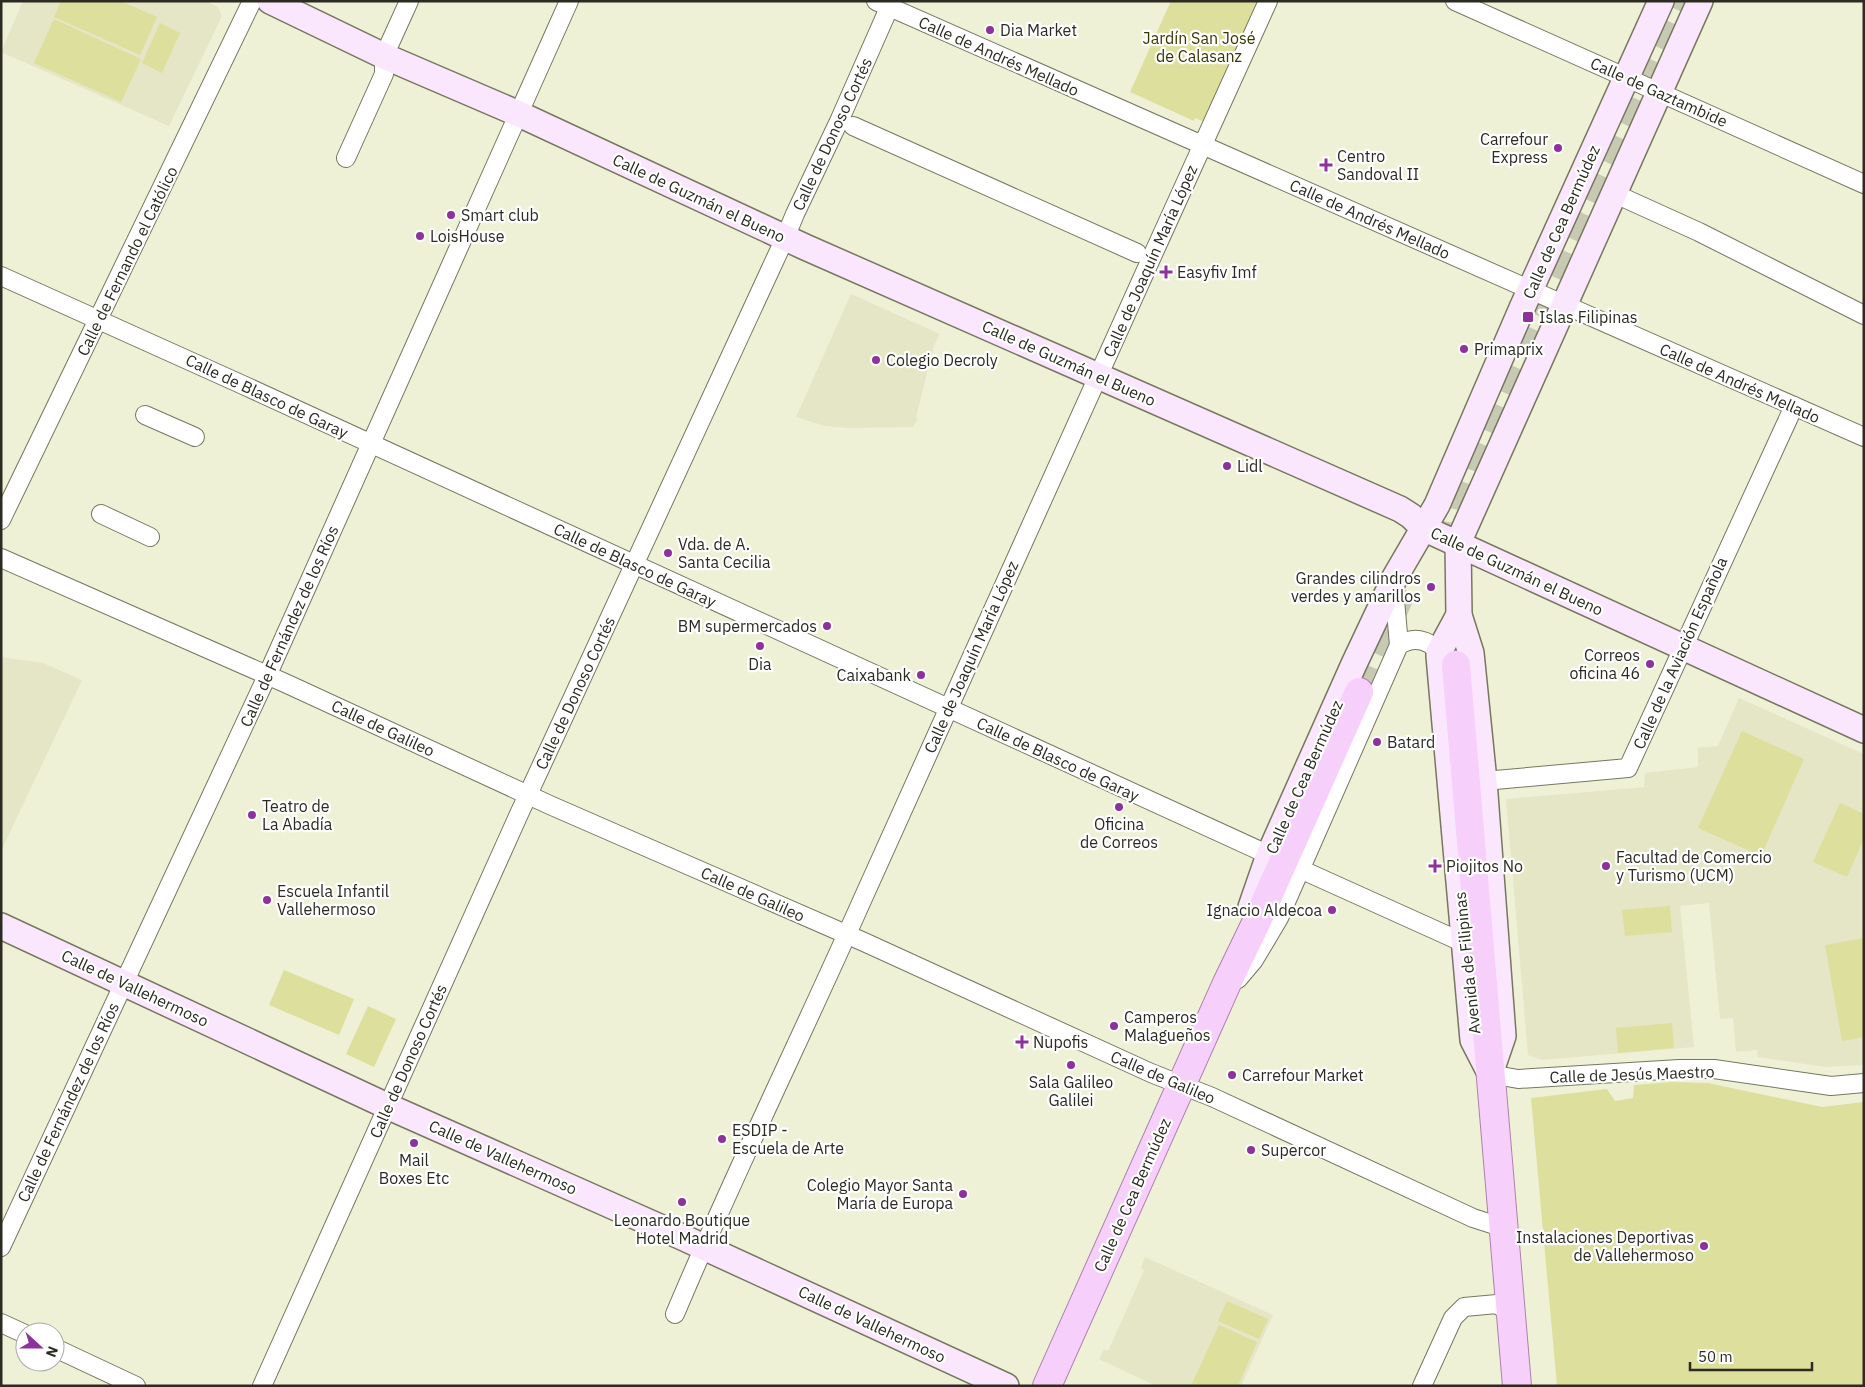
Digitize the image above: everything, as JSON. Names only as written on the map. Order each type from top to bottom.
[{"type":"main road","name":"Avenida de Filipinas","points":[[1447,658],[1490,1074],[1517,1386]]},
{"type":"main road","name":"Calle de Cea Bermúdez","points":[[1048,1386],[1222,994],[1256,923],[1359,692]]},
{"type":"street","name":"Calle de Fernando el Católico","points":[[1,520],[252,1]]},
{"type":"street","name":"Calle de Guzmán el Bueno","points":[[270,1],[384,56],[519,114],[785,238],[1400,508],[1423,528],[1864,730]]},
{"type":"street","points":[[346,158],[384,74],[384,56],[409,1]]},
{"type":"street","name":"Calle de Fernández de los Ríos","points":[[1,1246],[267,676],[569,1]]},
{"type":"street","name":"Calle de Joaquín María López","points":[[674,1314],[1268,1]]},
{"type":"street","name":"Calle de Gaztambide","points":[[1454,1],[1864,184]]},
{"type":"street","name":"Calle de Cea Bermúdez","points":[[1222,994],[1269,856],[1356,658],[1395,576],[1437,505],[1530,290],[1661,1]]},
{"type":"street","points":[[1458,543],[1700,1]]},
{"type":"street","name":"Calle de Andrés Mellado","points":[[886,3],[1864,437]]},
{"type":"street","name":"Calle de Donoso Cortés","points":[[262,1386],[528,794],[785,238],[794,214],[840,120],[886,3]]},
{"type":"street","name":"Calle de Donoso Cortés","points":[[853,126],[1137,253]]},
{"type":"street","points":[[1624,198],[1699,232],[1864,315]]},
{"type":"street","name":"Calle de Blasco de Garay","points":[[1,276],[371,443],[1269,856]]},
{"type":"street","name":"Calle de la Aviación Española","points":[[1484,781],[1628,768],[1794,406]]},
{"type":"street","points":[[145,415],[195,437]]},
{"type":"street","points":[[101,514],[150,537]]},
{"type":"street","name":"Avenida de Filipinas","points":[[1458,543],[1459,615],[1447,658],[1464,943],[1474,1040],[1490,1074]]},
{"type":"street","name":"Calle de Galileo","points":[[1,558],[1181,1086],[1212,1097],[1474,1218],[1504,1228]]},
{"type":"street","name":"Calle de Cea Bermúdez","points":[[1222,994],[1254,960],[1279,918],[1399,645],[1395,576]]},
{"type":"street","name":"Avenida de Filipinas","points":[[1459,615],[1471,653],[1484,781],[1504,1036],[1490,1074]]},
{"type":"street","points":[[1399,645],[1406,641],[1419,639],[1434,645],[1447,658]]},
{"type":"street","points":[[1300,869],[1464,943]]},
{"type":"street","name":"Calle de Vallehermoso","points":[[2,927],[387,1106],[703,1247],[1006,1386]]},
{"type":"street","name":"Calle de Jesús Maestro","points":[[1490,1074],[1518,1079],[1679,1069],[1714,1069],[1831,1086],[1864,1083]]},
{"type":"street","points":[[1422,1386],[1454,1318],[1464,1307],[1497,1304],[1511,1314]]},
{"type":"street","points":[[1,1323],[15,1329]]},
{"type":"street","points":[[65,1353],[136,1386]]},
{"type":"shaded area","points":[[23,1],[205,1],[218,7],[222,16],[169,126],[1,52]]},
{"type":"shaded area","name":"Colegio Decroly","points":[[851,294],[940,334],[934,345],[916,417],[918,418],[913,427],[847,428],[825,426],[796,417]]},
{"type":"shaded area","points":[[1,657],[43,663],[82,680],[1,851]]},
{"type":"shaded area","points":[[1739,698],[1864,754],[1864,1065],[1825,1067],[1758,1057],[1757,1050],[1736,1052],[1733,1018],[1720,1019],[1709,903],[1680,906],[1694,1047],[1542,1060],[1528,1055],[1506,799],[1644,787],[1645,773],[1698,767],[1698,748],[1718,746]]},
{"type":"shaded area","points":[[1145,1257],[1273,1315],[1241,1386],[1156,1386],[1099,1359],[1104,1349],[1108,1351],[1144,1270],[1141,1268]]},
{"type":"green space","points":[[61,1],[120,1],[157,17],[140,55],[54,17]]},
{"type":"green space","name":"Jardín San José de Calasanz","points":[[1171,1],[1268,1],[1212,125],[1195,118],[1194,121],[1130,92]]},
{"type":"green space","points":[[54,19],[141,59],[121,102],[34,63]]},
{"type":"green space","points":[[160,23],[180,33],[162,73],[142,63]]},
{"type":"green space","points":[[1742,731],[1804,759],[1761,856],[1698,828]]},
{"type":"green space","points":[[1840,803],[1864,814],[1864,839],[1847,877],[1813,862]]},
{"type":"green space","points":[[1670,906],[1672,932],[1625,936],[1622,910]]},
{"type":"green space","points":[[1864,938],[1864,1037],[1842,1041],[1825,945]]},
{"type":"green space","points":[[284,970],[354,999],[339,1035],[269,1005]]},
{"type":"green space","points":[[368,1006],[396,1019],[374,1067],[346,1054]]},
{"type":"green space","points":[[1672,1023],[1674,1048],[1618,1053],[1616,1028]]},
{"type":"green space","name":"Instalaciones Deportivas de Vallehermoso","points":[[1672,1082],[1708,1083],[1822,1107],[1864,1102],[1864,1386],[1557,1386],[1531,1098],[1607,1089],[1615,1101],[1633,1098],[1634,1085]]},
{"type":"green space","points":[[1227,1301],[1268,1319],[1259,1339],[1218,1321]]},
{"type":"green space","points":[[1219,1325],[1257,1342],[1238,1386],[1191,1386]]},
{"type":"tunnel","points":[[1450,551],[1458,509],[1479,452],[1683,1]]},
{"type":"tunnel","points":[[1359,692],[1403,589]]},
{"type":"place","name":"Dia Market","points":[[990,30]]},
{"type":"place","name":"Carrefour Express","points":[[1558,148]]},
{"type":"place","name":"Centro Sandoval II","points":[[1326,165]]},
{"type":"place","name":"Smart club","points":[[451,215]]},
{"type":"place","name":"LoisHouse","points":[[420,236]]},
{"type":"place","name":"Easyfiv Imf","points":[[1166,272]]},
{"type":"place","name":"Islas Filipinas","points":[[1528,317]]},
{"type":"place","name":"Primaprix","points":[[1464,349]]},
{"type":"place","name":"Colegio Decroly","points":[[876,360]]},
{"type":"place","name":"Lidl","points":[[1227,466]]},
{"type":"place","name":"Vda. de A. Santa Cecilia","points":[[668,553]]},
{"type":"place","name":"Grandes cilindros verdes y amarillos","points":[[1431,587]]},
{"type":"place","name":"BM supermercados","points":[[827,626]]},
{"type":"place","name":"Dia","points":[[760,646]]},
{"type":"place","name":"Correos oficina 46","points":[[1650,664]]},
{"type":"place","name":"Caixabank","points":[[921,675]]},
{"type":"place","name":"Batard","points":[[1377,742]]},
{"type":"place","name":"Oficina de Correos","points":[[1119,807]]},
{"type":"place","name":"Teatro de La Abadía","points":[[252,815]]},
{"type":"place","name":"Piojitos No","points":[[1435,866]]},
{"type":"place","name":"Facultad de Comercio y Turismo (UCM)","points":[[1606,866]]},
{"type":"place","name":"Escuela Infantil Vallehermoso","points":[[267,900]]},
{"type":"place","name":"Ignacio Aldecoa","points":[[1332,910]]},
{"type":"place","name":"Camperos Malagueños","points":[[1114,1026]]},
{"type":"place","name":"Nupofis","points":[[1022,1042]]},
{"type":"place","name":"Sala Galileo Galilei","points":[[1071,1065]]},
{"type":"place","name":"Carrefour Market","points":[[1232,1075]]},
{"type":"place","name":"ESDIP - Escuela de Arte","points":[[722,1139]]},
{"type":"place","name":"Mail Boxes Etc","points":[[414,1143]]},
{"type":"place","name":"Supercor","points":[[1251,1150]]},
{"type":"place","name":"Colegio Mayor Santa María de Europa","points":[[963,1194]]},
{"type":"place","name":"Leonardo Boutique Hotel Madrid","points":[[682,1202]]},
{"type":"place","name":"Instalaciones Deportivas de Vallehermoso","points":[[1704,1246]]}]
